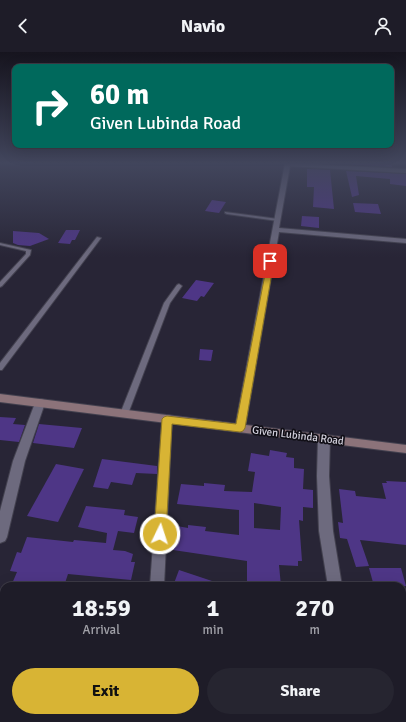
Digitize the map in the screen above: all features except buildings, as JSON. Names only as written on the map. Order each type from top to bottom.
[{"type":"street","points":[[240,428],[283,194]]},
{"type":"street","points":[[276,230],[406,241]]},
{"type":"street","name":"Given Lubinda Road","points":[[0,398],[406,449]]},
{"type":"street","points":[[0,537],[19,461],[40,403]]},
{"type":"street","points":[[157,582],[167,419]]},
{"type":"street","points":[[324,438],[323,476],[326,531],[334,582]]},
{"type":"lane","points":[[227,213],[278,220]]},
{"type":"lane","points":[[0,368],[99,238]]},
{"type":"lane","points":[[0,244],[30,250],[0,285]]},
{"type":"lane","points":[[124,414],[167,303],[179,286]]},
{"type":"route","points":[[160,534],[167,419],[240,428],[270,261]]}]
